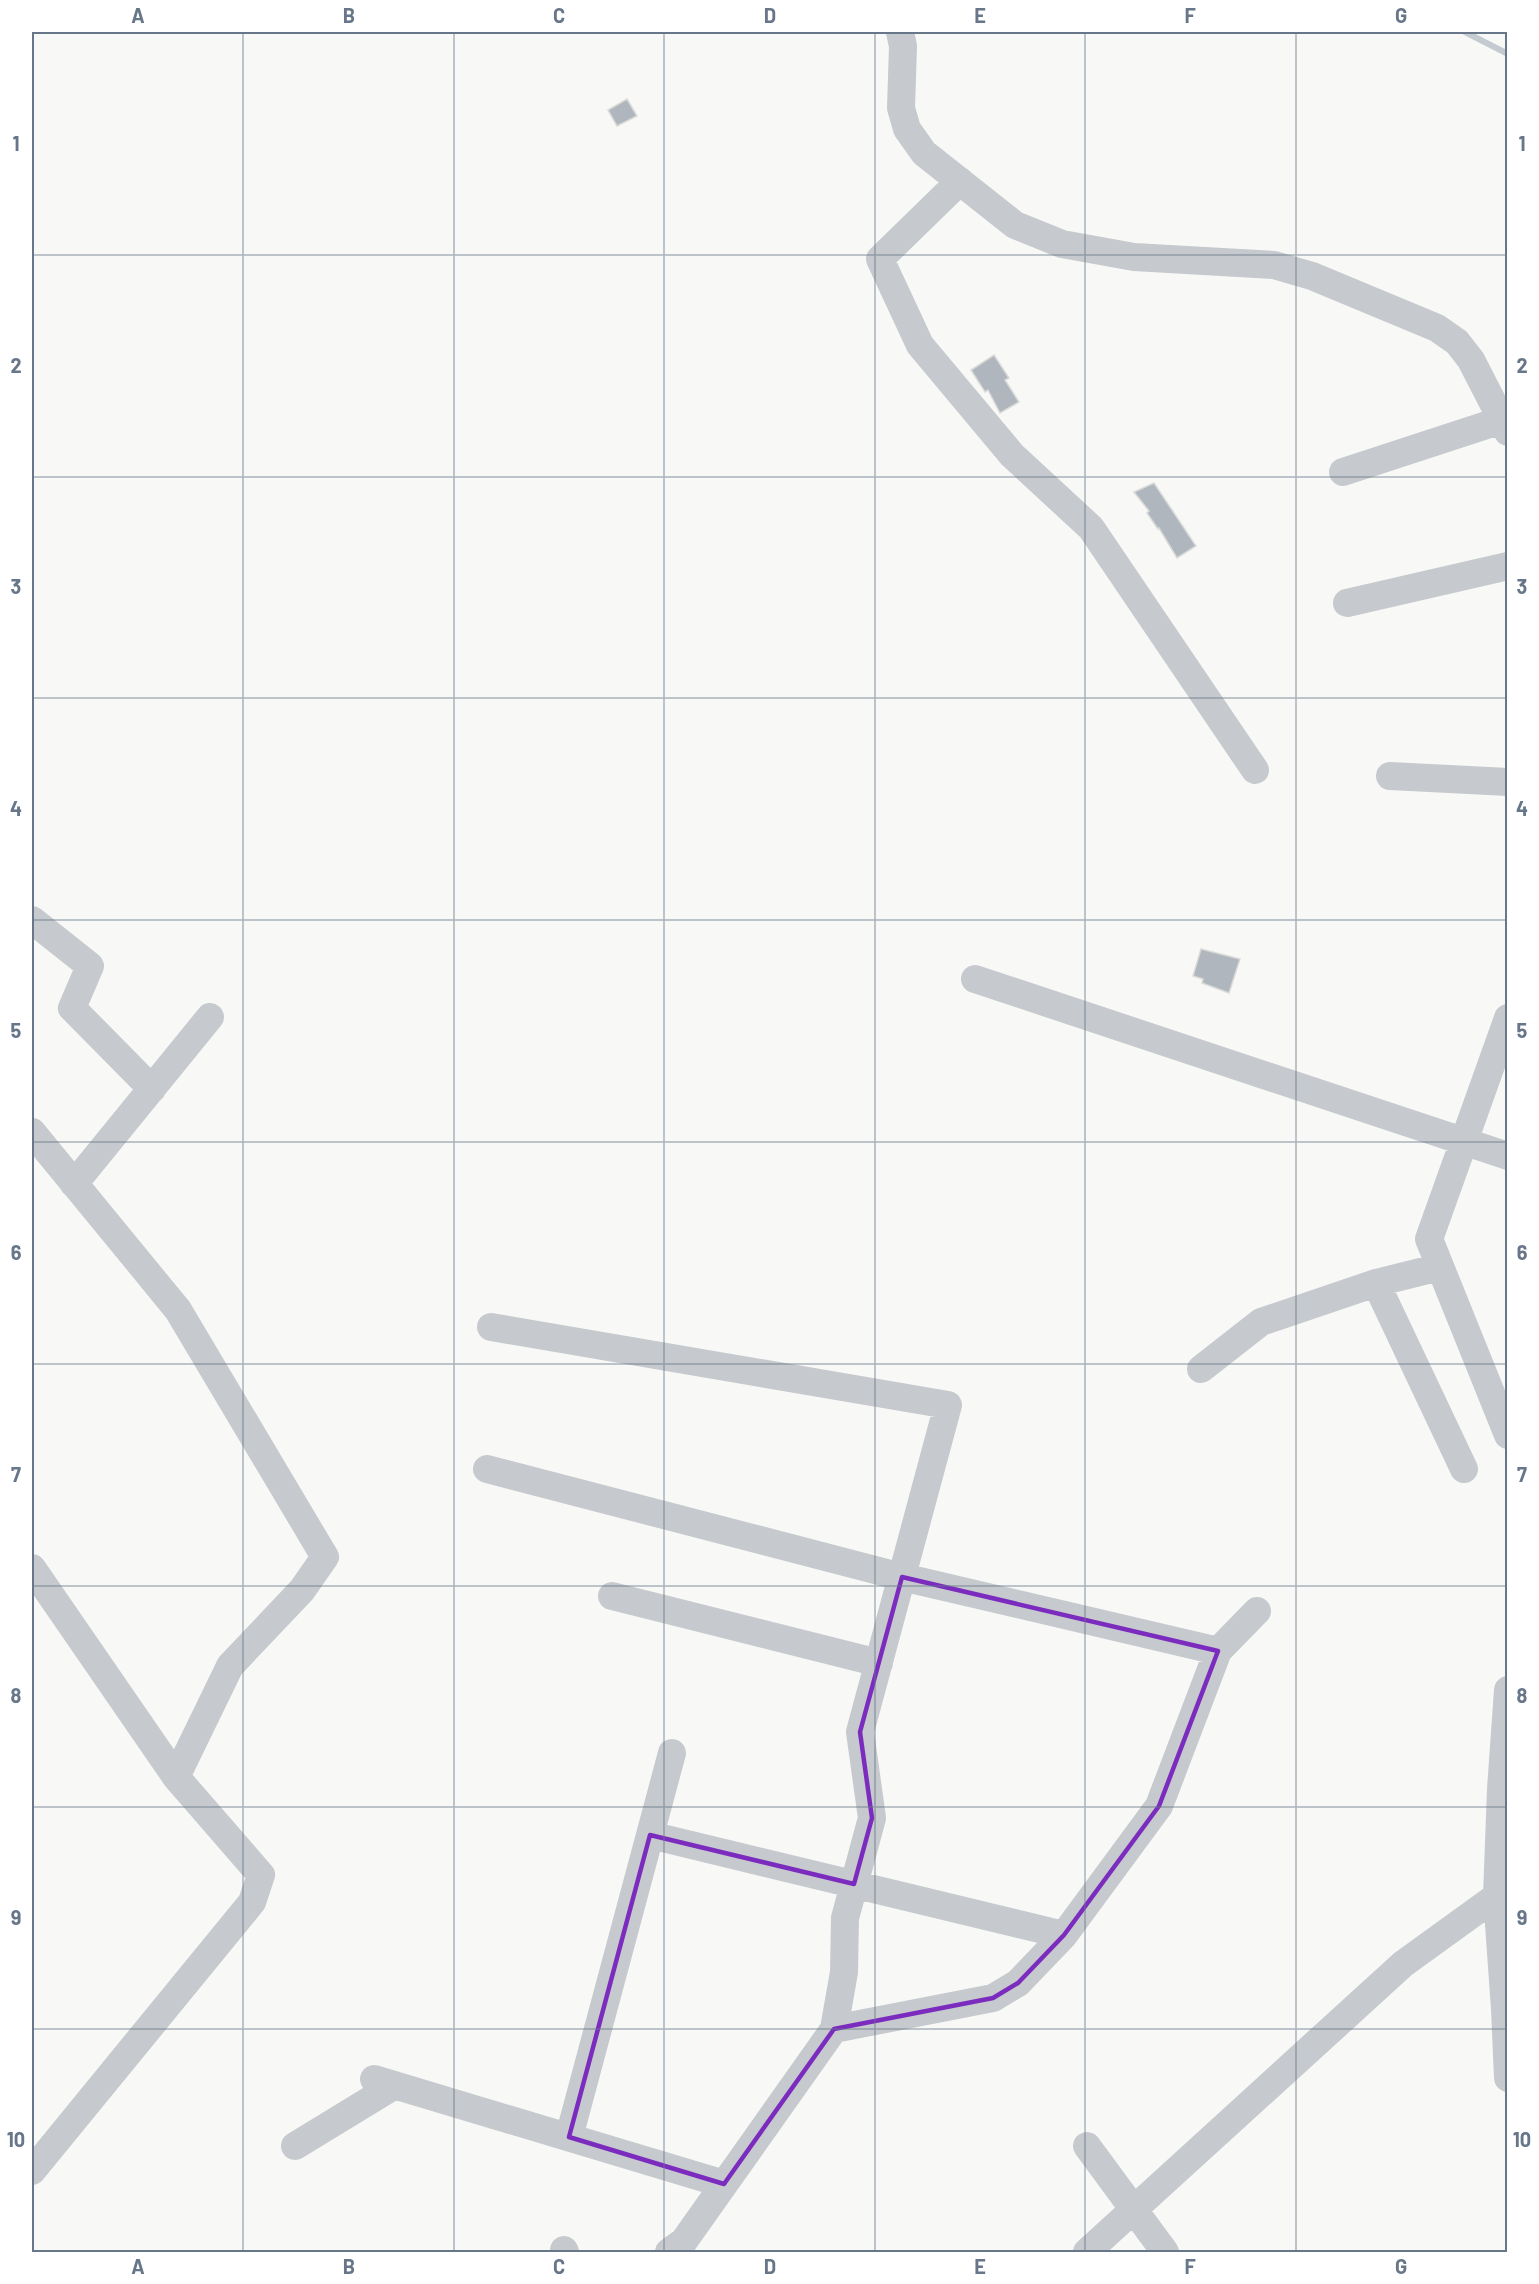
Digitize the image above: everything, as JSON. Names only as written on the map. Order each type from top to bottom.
[{"type":"street","points":[[900,32],[903,46],[901,108],[907,129],[924,153],[1015,225],[1062,244],[1134,257],[1274,265],[1312,276],[1437,328],[1457,342],[1471,360],[1505,426],[1343,472]]},
{"type":"street","points":[[960,182],[880,260],[920,345],[1012,455],[1091,528],[1255,770]]},
{"type":"street","points":[[1347,603],[1508,566]]},
{"type":"street","points":[[1390,776],[1508,782]]},
{"type":"street","points":[[32,920],[90,966],[72,1008],[152,1089]]},
{"type":"street","points":[[975,979],[1508,1156]]},
{"type":"street","points":[[74,1184],[210,1017]]},
{"type":"street","points":[[1508,1018],[1429,1239],[1508,1435]]},
{"type":"street","points":[[32,1132],[178,1310],[326,1557],[303,1590],[230,1666],[176,1777]]},
{"type":"street","points":[[1200,1369],[1261,1322],[1376,1283],[1440,1267]]},
{"type":"street","points":[[1376,1283],[1464,1469]]},
{"type":"street","points":[[491,1327],[948,1405],[860,1732],[872,1818],[845,1918],[844,1972],[834,2029],[684,2241],[669,2253]]},
{"type":"street","points":[[486,1469],[902,1577],[1218,1651]]},
{"type":"street","points":[[32,1568],[176,1777],[261,1875],[252,1902],[32,2171]]},
{"type":"street","points":[[612,1596],[879,1663]]},
{"type":"street","points":[[834,2029],[993,1998],[1018,1983],[1064,1935],[1160,1806],[1218,1651],[1257,1611]]},
{"type":"street","points":[[1508,1690],[1501,1788],[1504,1837],[1497,1896],[1508,2078]]},
{"type":"street","points":[[569,2137],[672,1753]]},
{"type":"street","points":[[650,1834],[1064,1935]]},
{"type":"street","points":[[1087,2253],[1403,1964],[1497,1896]]},
{"type":"street","points":[[295,2146],[385,2082],[724,2184]]},
{"type":"street","points":[[1087,2146],[1165,2253]]},
{"type":"highlighted area","points":[[902,1577],[1218,1651],[1159,1806],[1064,1935],[1018,1983],[993,1998],[834,2029],[724,2184],[569,2137],[650,1835],[854,1884],[872,1818],[860,1732]]},
{"type":"building","points":[[627,99],[637,116],[617,126],[608,110]]},
{"type":"building","points":[[994,355],[1009,378],[1005,380],[1019,402],[1000,413],[988,390],[985,392],[971,370]]},
{"type":"building","points":[[1154,483],[1196,546],[1177,558],[1147,513],[1149,511],[1134,492]]},
{"type":"building","points":[[1201,949],[1240,959],[1229,993],[1202,983],[1203,979],[1193,976]]},
{"type":"waterway","points":[[1465,32],[1508,54]]}]
